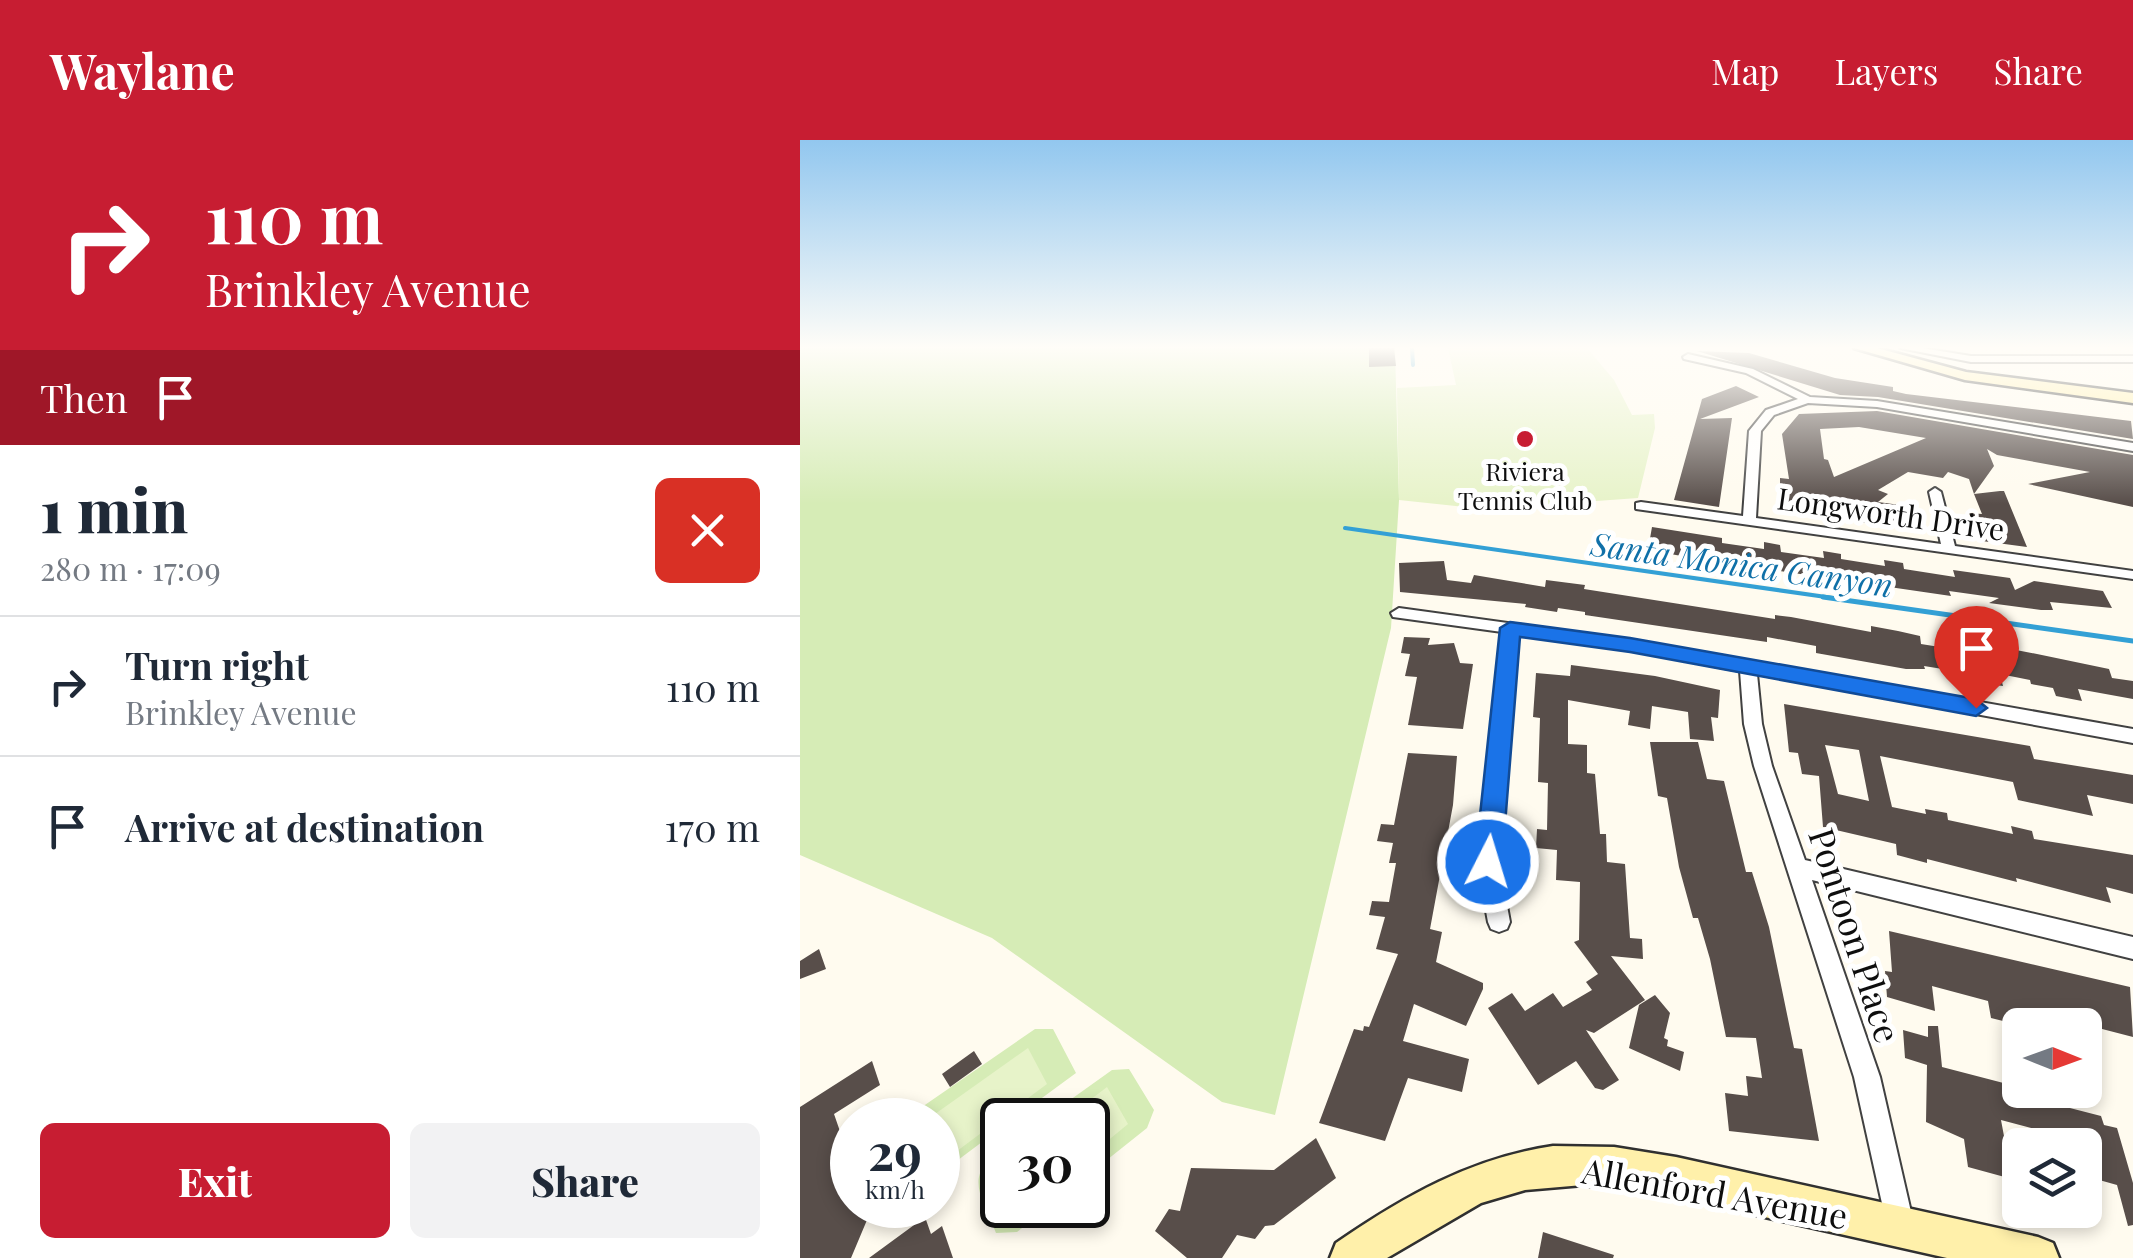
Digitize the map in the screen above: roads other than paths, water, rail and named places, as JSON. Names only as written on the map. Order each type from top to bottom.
[{"type":"main road","name":"Allenford Avenue","points":[[1351,1258],[1420,1209],[1470,1185],[1526,1169],[1578,1164],[1697,1182],[2038,1258]]},
{"type":"street","points":[[1749,521],[1755,431],[1771,411],[1807,400]]},
{"type":"street","points":[[1811,400],[1876,404],[2133,447]]},
{"type":"street","points":[[1934,492],[1948,550]]},
{"type":"street","name":"Longworth Drive","points":[[1641,506],[2133,575]]},
{"type":"street","points":[[1399,613],[1748,666],[2133,736]]},
{"type":"street","points":[[1500,922],[1488,862],[1510,628]]},
{"type":"street","name":"Pontoon Place","points":[[1748,666],[1760,752],[1867,1077],[1885,1146],[1899,1226]]},
{"type":"street","points":[[1797,867],[2133,948]]},
{"type":"waterway","name":"Santa Monica Canyon","points":[[1345,528],[1840,599]]},
{"type":"waterway","name":"Santa Monica Canyon","points":[[1823,597],[2133,641]]},
{"type":"place","name":"Riviera Tennis Club","points":[[1525,439]]}]
